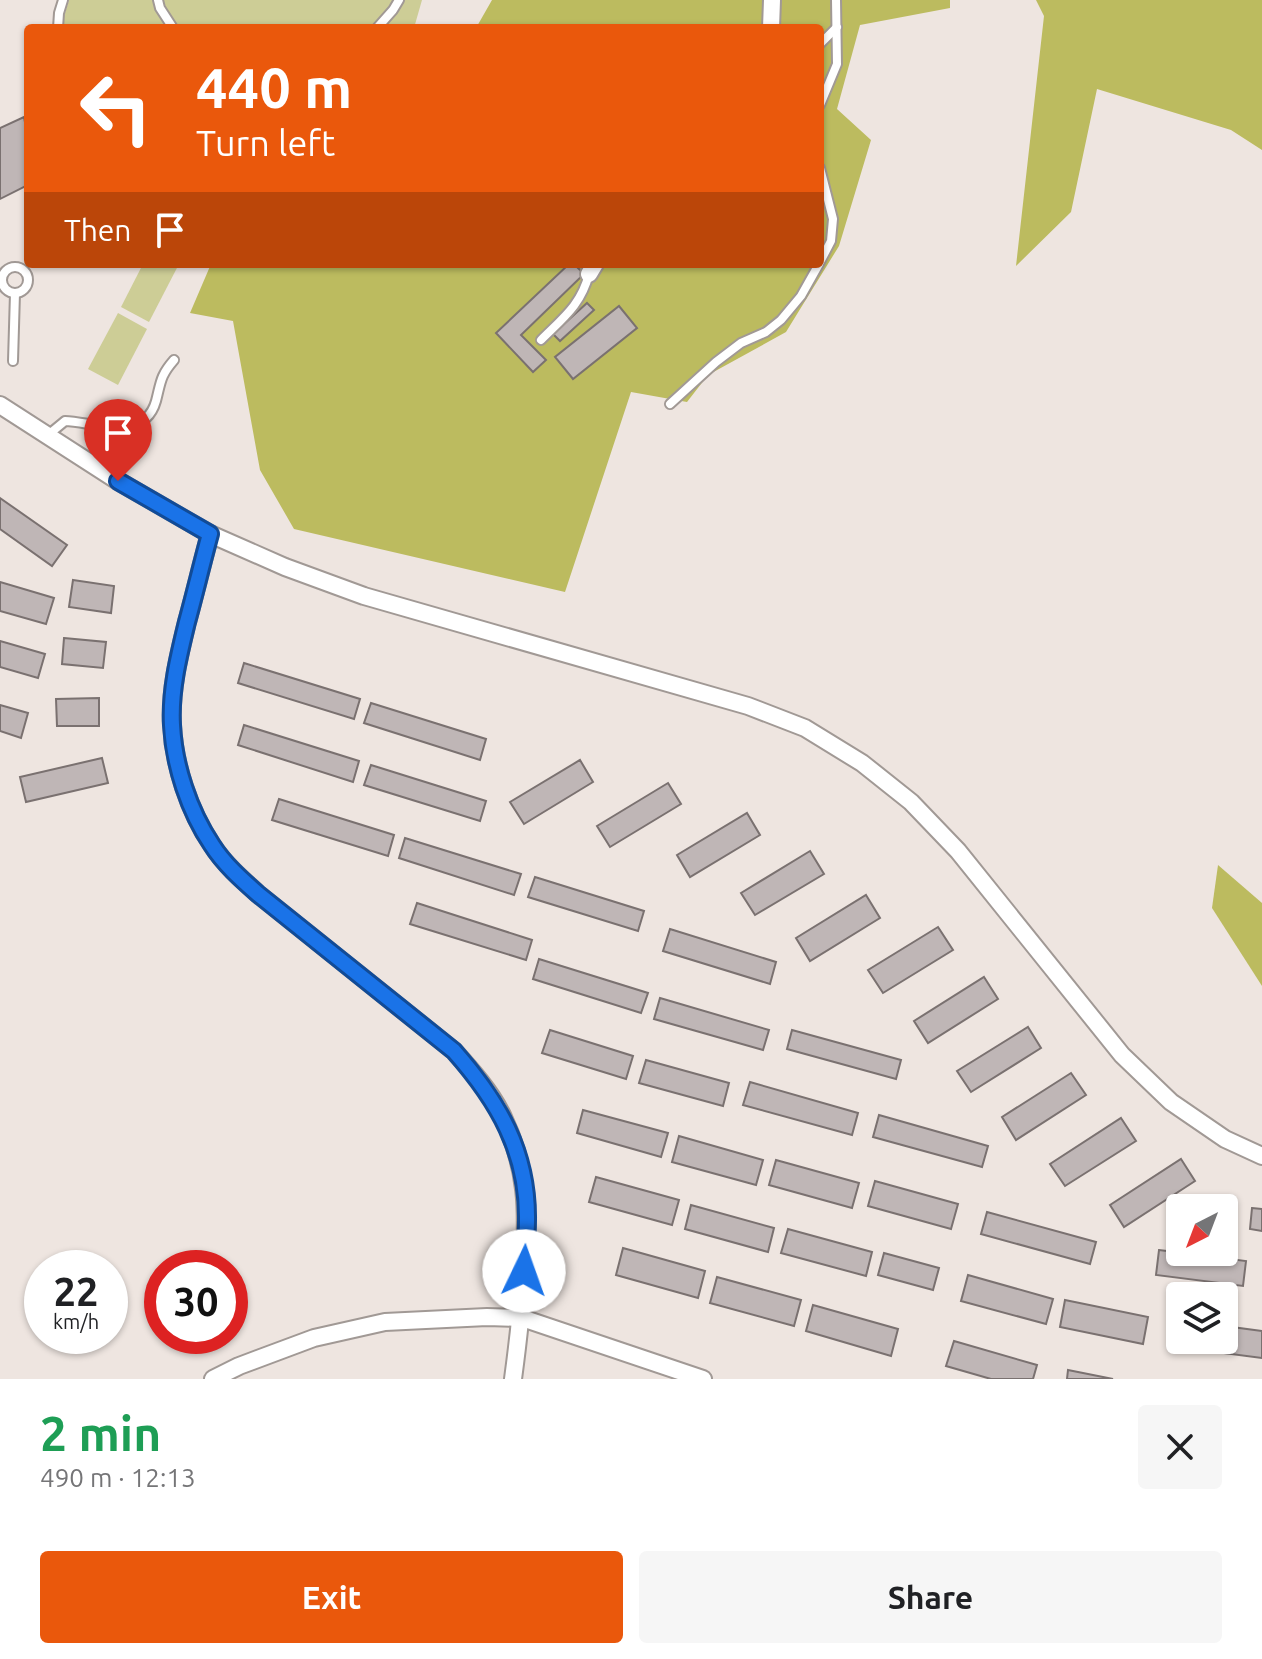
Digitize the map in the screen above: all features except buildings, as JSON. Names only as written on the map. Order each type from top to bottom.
[{"type":"street","points":[[771,24],[772,0]]},
{"type":"street","points":[[0,405],[118,481],[210,534],[285,567],[364,596],[748,706],[805,728],[862,763],[921,812],[958,851],[1122,1055],[1171,1102],[1225,1139],[1262,1156]]},
{"type":"street","points":[[210,534],[173,692],[172,724],[185,788],[212,845],[232,870],[454,1051],[501,1112],[515,1147],[527,1218],[522,1318],[513,1379]]},
{"type":"street","points":[[213,1379],[314,1338],[385,1322],[487,1317],[522,1318],[703,1379]]},
{"type":"lane","points":[[58,24],[63,0]]},
{"type":"lane","points":[[158,0],[170,24]]},
{"type":"lane","points":[[381,24],[399,0]]},
{"type":"lane","points":[[824,95],[837,64],[836,0]]},
{"type":"lane","points":[[824,40],[837,26]]},
{"type":"lane","points":[[824,184],[833,219],[831,241],[824,254]]},
{"type":"lane","points":[[7,292],[20,292],[26,286],[28,278],[20,268],[4,269],[1,279],[7,292],[13,361]]},
{"type":"lane","points":[[670,404],[741,343],[766,332],[781,320],[801,296],[816,268]]},
{"type":"lane","points":[[541,340],[578,302],[592,269]]},
{"type":"lane","points":[[48,436],[65,421],[113,428],[139,422],[154,407],[162,376],[174,360]]},
{"type":"green space","points":[[69,0],[154,0],[157,11],[157,0],[422,0],[415,24],[63,24]]},
{"type":"green space","points":[[141,268],[177,268],[149,322],[121,307]]},
{"type":"green space","points":[[118,313],[147,329],[118,385],[88,369]]},
{"type":"shaded area","points":[[492,0],[950,0],[950,8],[860,25],[837,109],[871,140],[839,246],[786,332],[708,375],[687,402],[631,392],[565,592],[294,529],[260,470],[233,321],[190,313],[209,268],[824,268],[824,24],[478,24]]},
{"type":"shaded area","points":[[1036,0],[1262,0],[1262,150],[1231,130],[1097,89],[1071,212],[1016,266],[1044,16]]},
{"type":"shaded area","points":[[1218,865],[1262,903],[1262,986],[1212,908]]},
{"type":"route","points":[[118,481],[210,534],[173,692],[172,724],[177,758],[197,818],[212,845],[232,870],[454,1051],[477,1077],[501,1112],[515,1147],[524,1184],[527,1218],[524,1271]]}]
